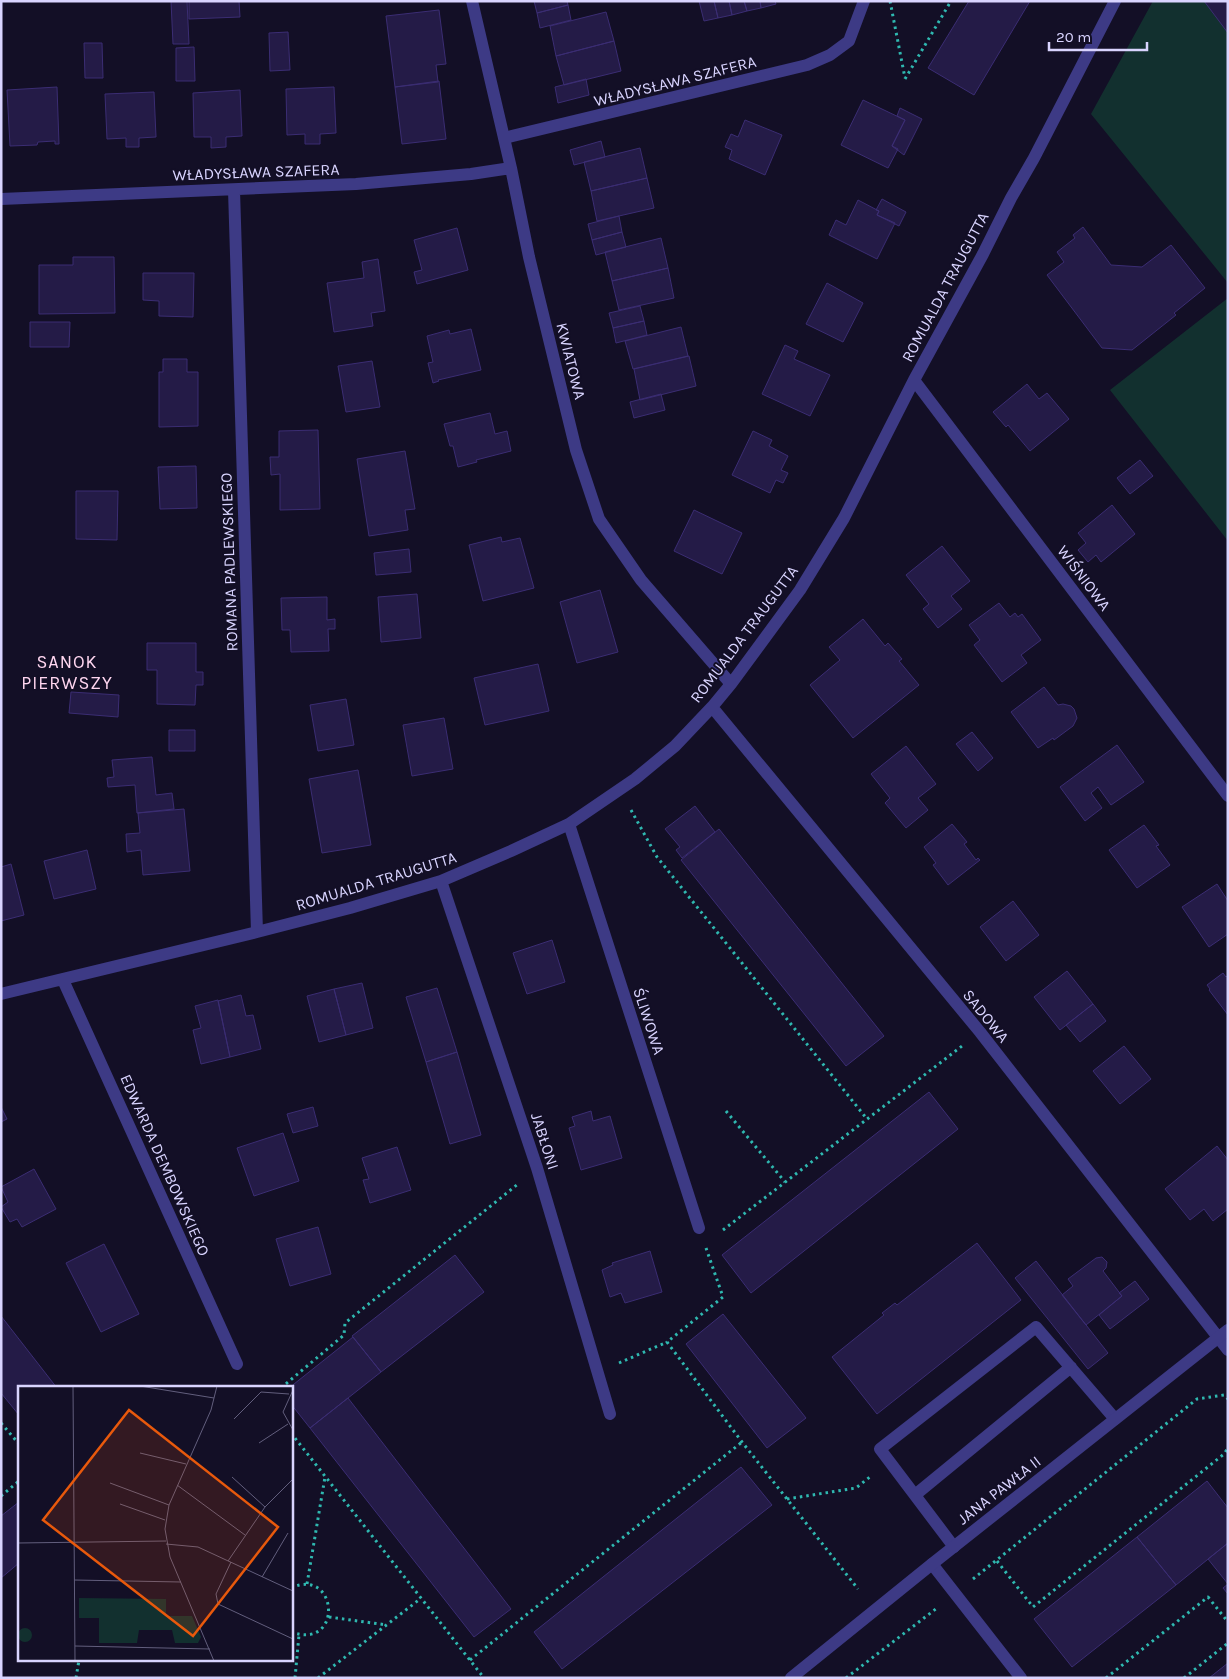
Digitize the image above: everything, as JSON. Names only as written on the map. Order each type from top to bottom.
[{"type":"street","name":"KWIATOWA","points":[[472,1],[511,168],[529,256],[576,450],[599,519],[642,580],[731,684]]},
{"type":"street","name":"WŁADYSŁAWA SZAFERA","points":[[504,138],[807,65],[830,55],[849,41],[864,1]]},
{"type":"street","name":"ROMUALDA TRAUGUTTA","points":[[1,994],[257,932],[441,882],[569,824],[635,779],[669,751],[712,707],[731,684],[800,590],[844,518],[914,380],[983,254],[1116,1]]},
{"type":"street","name":"WŁADYSŁAWA SZAFERA","points":[[1,199],[365,183],[471,174],[511,168]]},
{"type":"street","name":"ROMANA PADLEWSKIEGO","points":[[234,190],[257,932]]},
{"type":"street","name":"WIŚNIOWA","points":[[914,380],[1228,796]]},
{"type":"street","name":"SADOWA","points":[[712,707],[980,1032],[1223,1334],[1228,1350]]},
{"type":"street","name":"ŚLIWOWA","points":[[569,824],[699,1228]]},
{"type":"street","name":"JABŁONI","points":[[441,882],[537,1168],[610,1414]]},
{"type":"street","name":"EDWARDA DEMBOWSKIEGO","points":[[64,980],[237,1364]]},
{"type":"street","points":[[954,1547],[880,1450],[1036,1327],[1115,1419]]},
{"type":"street","name":"JANA PAWŁA II","points":[[791,1678],[1223,1334]]},
{"type":"street","points":[[915,1495],[1071,1367]]},
{"type":"street","points":[[932,1564],[1021,1678]]},
{"type":"path","points":[[890,1],[906,79],[951,1]]},
{"type":"path","points":[[631,810],[657,857],[867,1119]]},
{"type":"path","points":[[705,1244],[980,1032]]},
{"type":"path","points":[[726,1111],[785,1182]]},
{"type":"path","points":[[283,1386],[344,1335],[345,1322],[537,1168]]},
{"type":"path","points":[[597,1373],[667,1342],[723,1297],[699,1228]]},
{"type":"path","points":[[667,1342],[742,1442],[858,1589]]},
{"type":"path","points":[[846,1678],[956,1593],[1196,1398],[1224,1395],[1228,1398]]},
{"type":"path","points":[[1,1423],[18,1443]]},
{"type":"path","points":[[292,1435],[484,1678]]},
{"type":"path","points":[[470,1660],[742,1442]]},
{"type":"path","points":[[997,1560],[1033,1607],[1224,1454],[1228,1448]]},
{"type":"path","points":[[787,1499],[856,1488],[890,1462]]},
{"type":"path","points":[[307,1584],[325,1477]]},
{"type":"path","points":[[1,1496],[18,1483]]},
{"type":"path","points":[[292,1588],[300,1584],[316,1587],[323,1592],[330,1608],[329,1617],[320,1630],[314,1634],[306,1636],[292,1632]]},
{"type":"path","points":[[1106,1678],[1208,1597],[1228,1622]]},
{"type":"path","points":[[318,1678],[420,1599]]},
{"type":"path","points":[[329,1617],[387,1625]]},
{"type":"path","points":[[295,1678],[299,1635]]},
{"type":"path","points":[[1184,1678],[1228,1643]]},
{"type":"path","points":[[76,1678],[79,1662]]},
{"type":"green space","points":[[1153,1],[1228,1],[1228,283],[1091,114]]},
{"type":"green space","points":[[1228,298],[1228,541],[1110,390]]},
{"type":"building","points":[[171,1],[187,1],[189,44],[173,44]]},
{"type":"building","points":[[189,1],[239,1],[240,17],[189,19]]},
{"type":"building","points":[[534,1],[567,1],[568,5],[537,13]]},
{"type":"building","points":[[699,1],[714,1],[718,18],[704,21]]},
{"type":"building","points":[[714,1],[729,1],[732,15],[718,18]]},
{"type":"building","points":[[729,1],[744,1],[747,11],[732,15]]},
{"type":"building","points":[[744,1],[760,1],[761,8],[747,11]]},
{"type":"building","points":[[760,1],[775,1],[776,4],[761,8]]},
{"type":"building","points":[[969,1],[1030,1],[974,95],[928,68]]},
{"type":"building","points":[[1204,1],[1228,1],[1228,33]]},
{"type":"building","points":[[568,5],[571,20],[540,28],[537,13]]},
{"type":"building","points":[[439,10],[446,64],[436,65],[438,82],[395,87],[386,16]]},
{"type":"building","points":[[606,12],[614,41],[556,56],[550,26]]},
{"type":"building","points":[[288,32],[290,70],[270,71],[269,33]]},
{"type":"building","points":[[614,41],[621,71],[564,85],[556,56]]},
{"type":"building","points":[[84,43],[102,43],[103,78],[85,78]]},
{"type":"building","points":[[194,47],[195,81],[176,81],[176,48]]},
{"type":"building","points":[[586,79],[589,95],[558,103],[555,87]]},
{"type":"building","points":[[439,81],[446,139],[402,144],[395,87]]},
{"type":"building","points":[[57,87],[59,144],[55,144],[55,141],[38,142],[37,145],[10,146],[7,90]]},
{"type":"building","points":[[334,87],[336,133],[320,134],[320,144],[305,144],[305,134],[287,135],[286,89]]},
{"type":"building","points":[[240,90],[242,136],[226,137],[226,147],[211,148],[211,137],[194,137],[193,93]]},
{"type":"building","points":[[154,92],[156,137],[139,138],[139,147],[126,147],[126,138],[107,139],[105,94]]},
{"type":"building","points":[[863,100],[905,120],[892,146],[898,149],[888,168],[841,145]]},
{"type":"building","points":[[900,108],[922,119],[904,155],[892,146],[905,120],[897,116]]},
{"type":"building","points":[[745,120],[782,135],[765,175],[729,159],[732,150],[725,147],[731,134],[738,137]]},
{"type":"building","points":[[601,141],[605,157],[574,165],[570,150]]},
{"type":"building","points":[[640,148],[647,178],[591,191],[584,162]]},
{"type":"building","points":[[647,178],[654,208],[597,221],[591,191]]},
{"type":"building","points":[[882,199],[906,212],[899,226],[877,215],[879,211],[876,210]]},
{"type":"building","points":[[858,200],[879,211],[877,215],[895,223],[877,259],[829,235],[836,220],[846,225]]},
{"type":"building","points":[[619,216],[622,232],[592,240],[588,224]]},
{"type":"building","points":[[1083,227],[1111,265],[1142,267],[1171,245],[1205,288],[1174,313],[1176,315],[1132,350],[1102,348],[1047,275],[1064,262],[1057,252],[1075,238],[1073,235]]},
{"type":"building","points":[[457,228],[468,270],[417,284],[414,272],[422,270],[414,240]]},
{"type":"building","points":[[622,232],[626,247],[596,255],[592,240]]},
{"type":"building","points":[[661,238],[668,268],[612,281],[605,252]]},
{"type":"building","points":[[73,257],[114,257],[115,313],[39,314],[39,265],[73,265]]},
{"type":"building","points":[[378,259],[385,311],[371,313],[373,326],[334,332],[327,283],[364,278],[362,262]]},
{"type":"building","points":[[668,268],[674,298],[619,310],[612,281]]},
{"type":"building","points":[[143,273],[194,273],[193,317],[159,316],[159,301],[143,300]]},
{"type":"building","points":[[827,283],[863,303],[843,342],[806,324]]},
{"type":"building","points":[[640,306],[644,321],[613,328],[609,313]]},
{"type":"building","points":[[644,321],[647,335],[616,343],[613,328]]},
{"type":"building","points":[[30,322],[70,322],[69,347],[30,347]]},
{"type":"building","points":[[681,327],[688,356],[633,369],[625,341]]},
{"type":"building","points":[[471,329],[481,370],[438,380],[433,383],[428,363],[433,362],[427,336],[449,330],[450,334]]},
{"type":"building","points":[[785,345],[798,351],[794,359],[830,375],[810,416],[762,394]]},
{"type":"building","points":[[689,356],[696,386],[640,400],[634,369]]},
{"type":"building","points":[[163,359],[187,359],[187,372],[198,372],[198,426],[159,427],[159,372],[163,372]]},
{"type":"building","points":[[372,361],[380,407],[346,412],[338,366]]},
{"type":"building","points":[[1027,384],[1039,399],[1047,393],[1069,419],[1030,451],[1008,425],[1006,427],[993,412]]},
{"type":"building","points":[[661,394],[665,410],[634,418],[630,402]]},
{"type":"building","points":[[490,413],[495,434],[507,431],[511,451],[458,467],[453,446],[450,446],[444,424]]},
{"type":"building","points":[[318,430],[320,509],[280,510],[280,474],[271,475],[270,457],[279,457],[279,431]]},
{"type":"building","points":[[753,431],[772,440],[769,446],[788,456],[781,470],[788,473],[783,483],[776,480],[770,493],[732,475]]},
{"type":"building","points":[[405,451],[415,509],[405,510],[408,530],[369,536],[357,459]]},
{"type":"building","points":[[1140,460],[1153,476],[1130,494],[1117,478]]},
{"type":"building","points":[[196,466],[197,508],[160,509],[158,467]]},
{"type":"building","points":[[76,491],[118,491],[117,540],[76,539]]},
{"type":"building","points":[[1112,505],[1135,534],[1101,562],[1096,555],[1088,562],[1078,550],[1086,543],[1078,533]]},
{"type":"building","points":[[694,510],[742,533],[722,574],[674,551]]},
{"type":"building","points":[[501,537],[502,542],[520,538],[534,588],[483,601],[469,545]]},
{"type":"building","points":[[942,546],[970,581],[951,596],[962,609],[938,628],[923,609],[929,604],[906,575]]},
{"type":"building","points":[[409,549],[411,572],[376,575],[374,553]]},
{"type":"building","points":[[600,590],[618,652],[577,663],[560,602]]},
{"type":"building","points":[[417,594],[421,638],[381,642],[378,597]]},
{"type":"building","points":[[327,597],[327,620],[335,619],[335,629],[328,629],[329,651],[291,652],[290,630],[282,630],[281,598]]},
{"type":"building","points":[[999,603],[1010,617],[1015,613],[1018,617],[1022,614],[1041,640],[1021,655],[1027,663],[1002,682],[974,645],[980,640],[969,625]]},
{"type":"building","points":[[863,619],[885,646],[888,643],[902,659],[899,661],[919,685],[853,738],[810,685],[840,660],[829,647]]},
{"type":"building","points":[[147,643],[196,643],[196,672],[203,672],[203,685],[196,685],[195,705],[157,704],[157,670],[147,670]]},
{"type":"building","points":[[538,664],[549,711],[485,725],[474,678]]},
{"type":"building","points":[[1044,687],[1058,705],[1071,706],[1077,718],[1073,726],[1054,740],[1053,738],[1038,748],[1011,712]]},
{"type":"building","points":[[71,692],[119,695],[118,717],[69,713]]},
{"type":"building","points":[[346,699],[354,745],[318,751],[310,705]]},
{"type":"building","points":[[444,718],[453,769],[412,776],[403,725]]},
{"type":"building","points":[[169,730],[195,730],[195,751],[169,751]]},
{"type":"building","points":[[972,732],[993,758],[978,771],[956,744]]},
{"type":"building","points":[[1117,745],[1144,782],[1111,805],[1098,787],[1091,793],[1102,808],[1085,821],[1060,787]]},
{"type":"building","points":[[906,746],[936,784],[918,798],[928,810],[906,828],[885,803],[890,798],[871,774]]},
{"type":"building","points":[[152,757],[156,795],[172,793],[174,809],[137,813],[135,785],[108,787],[107,778],[114,777],[112,760]]},
{"type":"building","points":[[358,770],[371,845],[322,853],[309,779]]},
{"type":"building","points":[[695,806],[715,832],[682,858],[676,850],[680,847],[665,829]]},
{"type":"building","points":[[184,809],[190,871],[143,875],[141,850],[127,852],[126,834],[140,833],[138,813]]},
{"type":"building","points":[[952,824],[967,842],[964,844],[976,860],[978,858],[980,860],[948,885],[933,865],[936,863],[924,847]]},
{"type":"building","points":[[1144,825],[1159,845],[1156,846],[1170,865],[1137,888],[1109,850]]},
{"type":"building","points":[[719,829],[884,1036],[846,1066],[681,860]]},
{"type":"building","points":[[87,850],[96,889],[54,899],[44,861]]},
{"type":"building","points":[[11,864],[24,915],[1,921],[1,867]]},
{"type":"building","points":[[1217,884],[1228,901],[1228,934],[1209,947],[1182,907]]},
{"type":"building","points":[[1013,901],[1039,935],[1006,961],[980,927]]},
{"type":"building","points":[[552,940],[565,982],[527,994],[513,953]]},
{"type":"building","points":[[1067,971],[1093,1004],[1060,1030],[1034,997]]},
{"type":"building","points":[[1223,973],[1226,977],[1228,975],[1228,1015],[1207,985]]},
{"type":"building","points":[[362,983],[373,1028],[346,1035],[334,989]]},
{"type":"building","points":[[437,988],[457,1052],[426,1062],[406,997]]},
{"type":"building","points":[[334,989],[346,1035],[319,1042],[307,996]]},
{"type":"building","points":[[241,995],[246,1016],[253,1015],[261,1049],[230,1057],[218,1001]]},
{"type":"building","points":[[218,1000],[230,1057],[201,1064],[193,1030],[201,1028],[195,1006]]},
{"type":"building","points":[[1093,1004],[1106,1021],[1080,1042],[1066,1025]]},
{"type":"building","points":[[1124,1046],[1151,1079],[1120,1104],[1093,1071]]},
{"type":"building","points":[[457,1052],[481,1135],[450,1144],[426,1062]]},
{"type":"building","points":[[929,1092],[958,1129],[751,1293],[722,1255]]},
{"type":"building","points":[[1,1107],[7,1119],[1,1122]]},
{"type":"building","points":[[313,1107],[318,1126],[293,1133],[287,1114]]},
{"type":"building","points":[[591,1111],[593,1121],[610,1116],[622,1158],[581,1170],[569,1128],[575,1126],[572,1117]]},
{"type":"building","points":[[283,1133],[299,1181],[254,1196],[237,1148]]},
{"type":"building","points":[[1217,1146],[1228,1160],[1228,1209],[1213,1221],[1204,1209],[1190,1220],[1165,1189]]},
{"type":"building","points":[[397,1147],[411,1190],[370,1203],[363,1180],[369,1179],[362,1158]]},
{"type":"building","points":[[34,1169],[56,1209],[22,1227],[17,1219],[10,1222],[1,1207],[8,1202],[1,1187]]},
{"type":"building","points":[[318,1227],[331,1274],[290,1286],[276,1239]]},
{"type":"building","points":[[977,1243],[1021,1300],[877,1414],[832,1357],[884,1315],[882,1313],[895,1303],[897,1305]]},
{"type":"building","points":[[104,1244],[139,1314],[101,1332],[66,1263]]},
{"type":"building","points":[[650,1251],[662,1292],[625,1303],[621,1293],[610,1297],[602,1270],[613,1265],[612,1263]]},
{"type":"building","points":[[455,1255],[484,1292],[381,1372],[352,1336]]},
{"type":"building","points":[[1102,1257],[1107,1262],[1106,1268],[1103,1271],[1122,1296],[1086,1325],[1062,1295],[1073,1286],[1068,1279],[1096,1258]]},
{"type":"building","points":[[1036,1261],[1108,1353],[1088,1369],[1015,1278]]},
{"type":"building","points":[[1135,1281],[1149,1299],[1110,1329],[1099,1315],[1122,1296],[1119,1293]]},
{"type":"building","points":[[723,1314],[806,1418],[767,1448],[686,1344]]},
{"type":"building","points":[[1,1316],[55,1386],[18,1386],[18,1414],[1,1393]]},
{"type":"building","points":[[353,1337],[381,1372],[310,1428],[292,1405],[292,1386]]},
{"type":"building","points":[[348,1398],[511,1609],[474,1637],[310,1428]]},
{"type":"building","points":[[741,1467],[772,1505],[562,1669],[534,1632]]},
{"type":"building","points":[[1207,1481],[1228,1508],[1228,1543],[1176,1585],[1137,1537]]},
{"type":"building","points":[[18,1503],[18,1564],[1,1578],[1,1516]]},
{"type":"building","points":[[1137,1537],[1176,1585],[1072,1667],[1034,1619]]},
{"type":"building","points":[[1228,1543],[1228,1584],[1208,1559]]},
{"type":"building","points":[[1228,1584],[1228,1594],[1223,1588]]},
{"type":"building","points":[[1228,1663],[1228,1678],[1209,1678]]},
{"type":"district","name":"SANOK PIERWSZY","points":[[67,672]]}]
